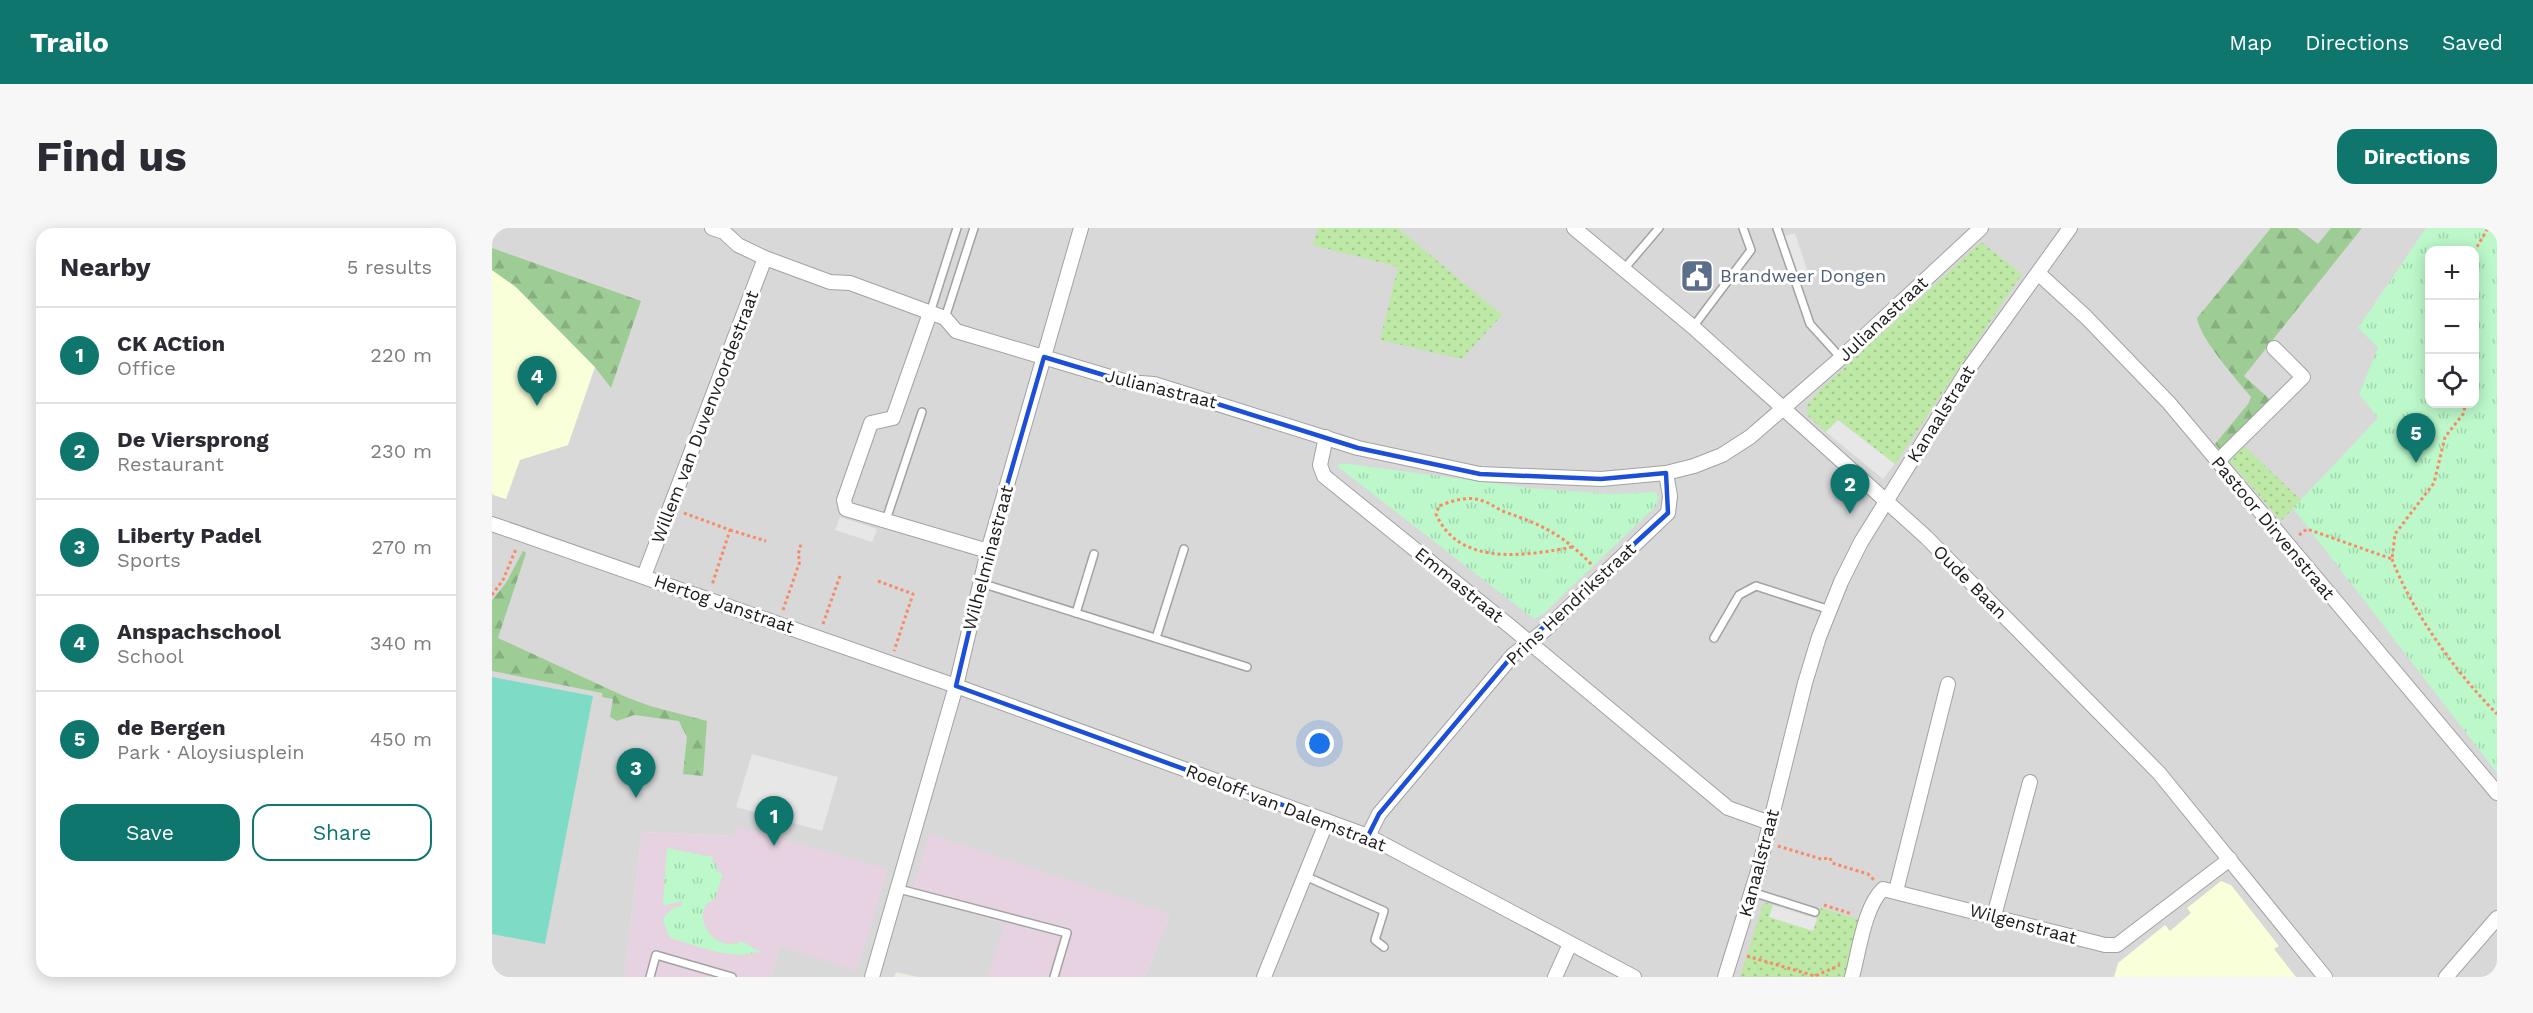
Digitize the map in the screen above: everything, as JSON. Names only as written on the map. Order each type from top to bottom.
[{"type":"street","name":"Julianastraat","points":[[712,228],[724,232],[738,245],[765,258],[830,282],[850,283],[945,318],[956,331],[1127,382],[1154,384],[1358,448],[1480,474],[1601,480],[1666,473]]},
{"type":"street","name":"Wilhelminastraat","points":[[872,977],[956,686],[988,551],[1081,228]]},
{"type":"street","name":"Oude Baan","points":[[1574,228],[1693,327],[1926,537],[2159,773],[2325,977]]},
{"type":"street","name":"Julianastraat","points":[[1783,410],[1981,228]]},
{"type":"street","name":"Kanaalstraat","points":[[1725,977],[1752,892],[1805,683],[1830,610],[1861,542],[1967,371],[2070,228]]},
{"type":"street","name":"Willem van Duvenvoordestraat","points":[[644,576],[765,258]]},
{"type":"street","name":"Pastoor Dirvenstraat","points":[[2038,273],[2086,317],[2169,403],[2497,793]]},
{"type":"street","points":[[930,313],[893,418],[871,423],[844,500],[846,509],[988,551]]},
{"type":"street","points":[[2218,461],[2302,377],[2274,348]]},
{"type":"street","points":[[1666,473],[1694,466],[1722,455],[1750,437],[1783,410]]},
{"type":"street","name":"Emmastraat","points":[[1326,437],[1320,465],[1324,476],[1728,808],[1770,823]]},
{"type":"street","name":"Prins Hendrikstraat","points":[[1368,836],[1379,814],[1513,655],[1545,630],[1668,513],[1670,496],[1666,473]]},
{"type":"street","name":"Hertog Janstraat","points":[[492,524],[956,686]]},
{"type":"street","points":[[1852,977],[1876,896],[1890,890],[1948,684]]},
{"type":"street","name":"Roeloff van Dalemstraat","points":[[956,686],[1368,836],[1634,977]]},
{"type":"street","points":[[1994,916],[2030,782]]},
{"type":"street","points":[[1264,977],[1328,821]]},
{"type":"street","name":"Wilgenstraat","points":[[1890,890],[2105,945],[2117,945],[2230,859]]},
{"type":"street","points":[[2446,977],[2497,918]]},
{"type":"street","points":[[1555,977],[1570,944]]},
{"type":"lane","points":[[930,313],[957,228]]},
{"type":"lane","points":[[945,318],[974,228]]},
{"type":"lane","points":[[1624,269],[1659,228]]},
{"type":"lane","points":[[1693,327],[1751,250],[1743,228]]},
{"type":"lane","points":[[1777,228],[1810,324],[1841,358]]},
{"type":"lane","points":[[886,520],[922,412]]},
{"type":"lane","points":[[1156,638],[1184,549]]},
{"type":"lane","points":[[1076,613],[1094,554]]},
{"type":"lane","points":[[980,583],[1247,667]]},
{"type":"lane","points":[[1714,638],[1739,595],[1756,586],[1830,610]]},
{"type":"lane","points":[[1305,876],[1384,911],[1375,940],[1384,947]]},
{"type":"lane","points":[[898,888],[1066,933],[1054,977]]},
{"type":"lane","points":[[1752,892],[1815,912]]},
{"type":"lane","points":[[650,977],[656,955],[732,977]]},
{"type":"path","points":[[2478,246],[2488,228]]},
{"type":"path","points":[[2465,408],[2464,413],[2445,437],[2434,483],[2395,534],[2392,559],[2401,582],[2427,625],[2478,695],[2497,714]]},
{"type":"path","points":[[1572,547],[1516,556],[1492,554],[1448,536],[1436,514],[1439,506],[1452,500],[1480,500],[1552,531],[1572,547],[1602,576]]},
{"type":"path","points":[[670,507],[766,541]]},
{"type":"path","points":[[707,598],[730,530]]},
{"type":"path","points":[[2288,544],[2307,530],[2392,559]]},
{"type":"path","points":[[492,595],[503,580],[523,533]]},
{"type":"path","points":[[779,623],[800,561],[798,555],[801,544]]},
{"type":"path","points":[[818,637],[841,573]]},
{"type":"path","points":[[878,581],[913,594],[890,662]]},
{"type":"path","points":[[1765,841],[1821,859],[1830,858],[1832,862],[1868,874],[1890,890]]},
{"type":"path","points":[[1815,912],[1818,904],[1868,919]]},
{"type":"path","points":[[1733,952],[1815,977],[1857,957]]},
{"type":"highlighted area","points":[[1044,357],[1127,382],[1154,384],[1358,448],[1480,474],[1601,479],[1666,473],[1668,513],[1513,655],[1379,814],[1368,836],[956,686],[988,551]]},
{"type":"shaded area","points":[[492,228],[2497,228],[2497,977],[1145,977],[1170,914],[1006,924],[988,977],[918,977],[896,972],[894,977],[771,977],[780,946],[734,836],[642,832],[624,977],[492,977]]},
{"type":"shaded area","points":[[1795,233],[1807,270],[1798,274],[1785,236]]},
{"type":"shaded area","points":[[492,270],[516,287],[595,367],[568,445],[520,460],[506,499],[493,495],[492,492]]},
{"type":"shaded area","points":[[1838,420],[1895,464],[1883,479],[1826,432]]},
{"type":"shaded area","points":[[840,517],[877,529],[872,542],[835,530]]},
{"type":"shaded area","points":[[492,677],[593,696],[545,944],[492,934]]},
{"type":"shaded area","points":[[752,754],[838,777],[822,831],[736,807]]},
{"type":"shaded area","points":[[737,826],[888,869],[857,971],[780,946],[771,977],[624,977],[642,832],[733,836]]},
{"type":"shaded area","points":[[929,834],[1170,914],[1145,977],[988,977],[1005,924],[911,896]]},
{"type":"shaded area","points":[[2221,881],[2231,885],[2279,946],[2274,949],[2296,977],[2114,977],[2118,963],[2165,925],[2170,931],[2191,913],[2187,908]]},
{"type":"shaded area","points":[[1773,905],[1817,919],[1813,931],[1769,917]]},
{"type":"green space","points":[[1318,228],[1398,228],[1502,315],[1462,359],[1380,340],[1398,267],[1313,245]]},
{"type":"green space","points":[[2271,228],[2297,228],[2318,244],[2331,228],[2362,228],[2244,376],[2275,404],[2227,458],[2215,444],[2248,404],[2251,397],[2212,348],[2197,318]]},
{"type":"green space","points":[[2426,228],[2497,228],[2497,773],[2293,508],[2378,418],[2359,394],[2378,348],[2358,328]]},
{"type":"green space","points":[[1981,242],[2022,274],[1895,464],[1838,420],[1826,432],[1807,415],[1807,405],[1821,389]]},
{"type":"green space","points":[[492,248],[641,301],[611,388],[595,367],[516,287],[492,270]]},
{"type":"green space","points":[[2241,443],[2301,500],[2281,521],[2227,458]]},
{"type":"green space","points":[[1340,463],[1529,488],[1612,494],[1656,492],[1658,498],[1656,506],[1544,613],[1534,619],[1337,466]]},
{"type":"green space","points":[[523,551],[526,553],[498,638],[626,697],[650,706],[707,721],[703,776],[683,774],[687,737],[679,721],[634,715],[617,721],[610,717],[613,699],[602,697],[602,693],[492,671],[492,600],[506,583]]},
{"type":"green space","points":[[667,848],[713,857],[712,862],[717,864],[716,871],[723,874],[715,899],[708,903],[703,914],[706,927],[721,942],[730,944],[744,942],[762,951],[750,954],[727,954],[671,938],[667,933],[663,918],[674,907],[682,906],[681,901],[664,906],[663,903]]},
{"type":"green space","points":[[1764,902],[1773,905],[1769,917],[1813,931],[1821,908],[1860,920],[1845,977],[1740,977]]},
{"type":"place","name":"Brandweer Dongen","points":[[1697,276]]},
{"type":"place","name":"Anspachschool","points":[[537,406]]},
{"type":"place","name":"de Bergen","points":[[2416,463]]},
{"type":"place","name":"De Viersprong","points":[[1850,514]]},
{"type":"place","name":"Liberty Padel","points":[[636,798]]},
{"type":"place","name":"CK ACtion","points":[[774,846]]}]
